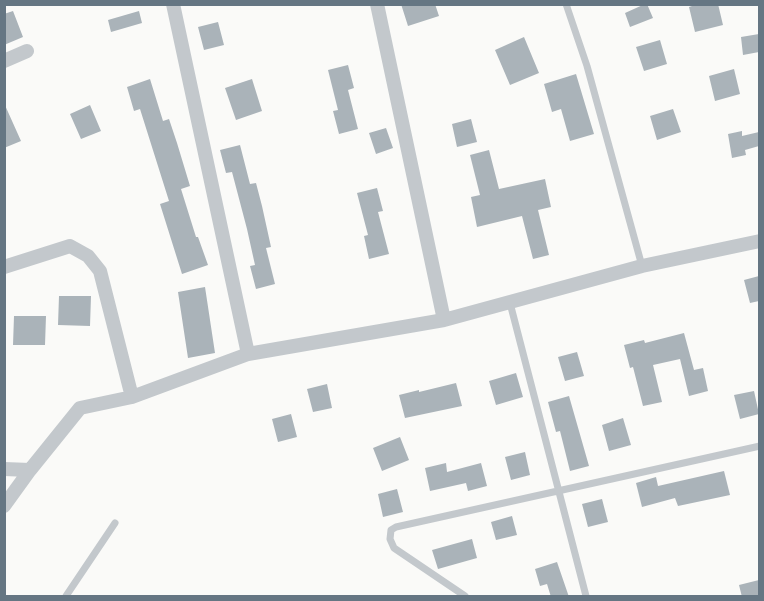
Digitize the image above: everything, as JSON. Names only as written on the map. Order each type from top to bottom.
[{"type":"street","points":[[173,4],[248,354]]},
{"type":"street","points":[[377,4],[444,320]]},
{"type":"street","points":[[4,61],[27,51]]},
{"type":"street","points":[[4,506],[80,408],[132,397],[248,354],[444,320],[642,266],[759,241]]},
{"type":"street","points":[[4,267],[70,246],[88,256],[100,271],[132,397]]},
{"type":"street","points":[[4,469],[30,470]]},
{"type":"lane","points":[[566,4],[586,66],[642,266]]},
{"type":"lane","points":[[510,303],[586,597]]},
{"type":"lane","points":[[465,597],[394,548],[390,539],[391,530],[396,527],[759,446]]},
{"type":"lane","points":[[66,597],[115,522]]},
{"type":"building","points":[[401,4],[435,4],[439,16],[408,26]]},
{"type":"building","points":[[645,4],[653,18],[630,27],[625,13]]},
{"type":"building","points":[[698,4],[718,4],[723,25],[695,32],[689,7]]},
{"type":"building","points":[[13,11],[23,37],[4,45],[4,14]]},
{"type":"building","points":[[139,11],[142,23],[111,32],[108,20]]},
{"type":"building","points":[[218,22],[224,45],[204,50],[198,27]]},
{"type":"building","points":[[759,34],[759,52],[743,55],[741,37]]},
{"type":"building","points":[[524,37],[539,73],[510,85],[495,50]]},
{"type":"building","points":[[660,40],[667,64],[644,71],[636,47]]},
{"type":"building","points":[[348,65],[354,88],[348,90],[358,129],[339,134],[333,111],[338,110],[328,70]]},
{"type":"building","points":[[734,69],[740,94],[715,101],[709,76]]},
{"type":"building","points":[[576,74],[594,134],[570,141],[561,109],[552,112],[544,84]]},
{"type":"building","points":[[150,79],[163,121],[169,119],[177,143],[190,186],[181,189],[196,237],[198,237],[208,265],[182,274],[160,204],[169,201],[140,109],[134,111],[127,87]]},
{"type":"building","points":[[252,79],[262,111],[236,120],[225,88]]},
{"type":"building","points":[[4,103],[21,141],[4,148]]},
{"type":"building","points":[[90,105],[101,131],[81,139],[70,114]]},
{"type":"building","points":[[673,109],[681,132],[657,140],[650,116]]},
{"type":"building","points":[[471,119],[477,142],[457,147],[452,124]]},
{"type":"building","points":[[386,128],[393,148],[376,154],[369,133]]},
{"type":"building","points":[[742,131],[742,136],[759,132],[759,146],[745,150],[746,155],[732,158],[728,134]]},
{"type":"building","points":[[240,145],[250,184],[256,183],[271,247],[266,248],[275,284],[256,289],[250,266],[255,265],[247,229],[232,172],[226,173],[220,150]]},
{"type":"building","points":[[489,150],[499,189],[545,179],[551,207],[538,210],[549,255],[533,259],[522,216],[477,227],[471,197],[480,195],[470,155]]},
{"type":"building","points":[[377,188],[383,211],[378,212],[389,254],[369,259],[364,236],[368,235],[357,193]]},
{"type":"building","points":[[759,276],[759,301],[750,303],[744,280]]},
{"type":"building","points":[[205,287],[215,353],[188,358],[178,292]]},
{"type":"building","points":[[59,296],[91,296],[90,326],[58,325]]},
{"type":"building","points":[[14,316],[46,316],[45,345],[13,345]]},
{"type":"building","points":[[684,333],[694,370],[703,368],[708,391],[689,396],[680,359],[653,365],[662,402],[643,406],[633,367],[630,368],[624,345],[644,340],[645,343]]},
{"type":"building","points":[[577,352],[584,376],[565,381],[558,357]]},
{"type":"building","points":[[516,373],[523,397],[496,405],[489,381]]},
{"type":"building","points":[[456,383],[462,406],[405,418],[399,395]]},
{"type":"building","points":[[327,384],[332,408],[313,412],[307,389]]},
{"type":"building","points":[[754,391],[759,414],[740,419],[734,395]]},
{"type":"building","points":[[569,396],[589,466],[570,471],[560,431],[556,432],[548,402]]},
{"type":"building","points":[[291,414],[297,437],[278,442],[272,419]]},
{"type":"building","points":[[623,418],[631,445],[609,451],[602,425]]},
{"type":"building","points":[[400,437],[409,460],[382,471],[373,448]]},
{"type":"building","points":[[525,452],[530,475],[511,480],[505,457]]},
{"type":"building","points":[[446,463],[447,472],[481,463],[487,486],[468,491],[466,483],[430,491],[425,468]]},
{"type":"building","points":[[724,471],[730,495],[678,506],[675,498],[642,507],[636,483],[656,477],[658,486]]},
{"type":"building","points":[[397,489],[403,512],[383,517],[378,494]]},
{"type":"building","points":[[602,499],[608,522],[588,527],[582,504]]},
{"type":"building","points":[[512,516],[517,535],[496,540],[491,522]]},
{"type":"building","points":[[472,539],[477,558],[438,569],[432,550]]},
{"type":"building","points":[[557,562],[569,597],[551,597],[547,584],[540,586],[535,569]]},
{"type":"building","points":[[759,580],[759,597],[742,597],[739,585]]}]
